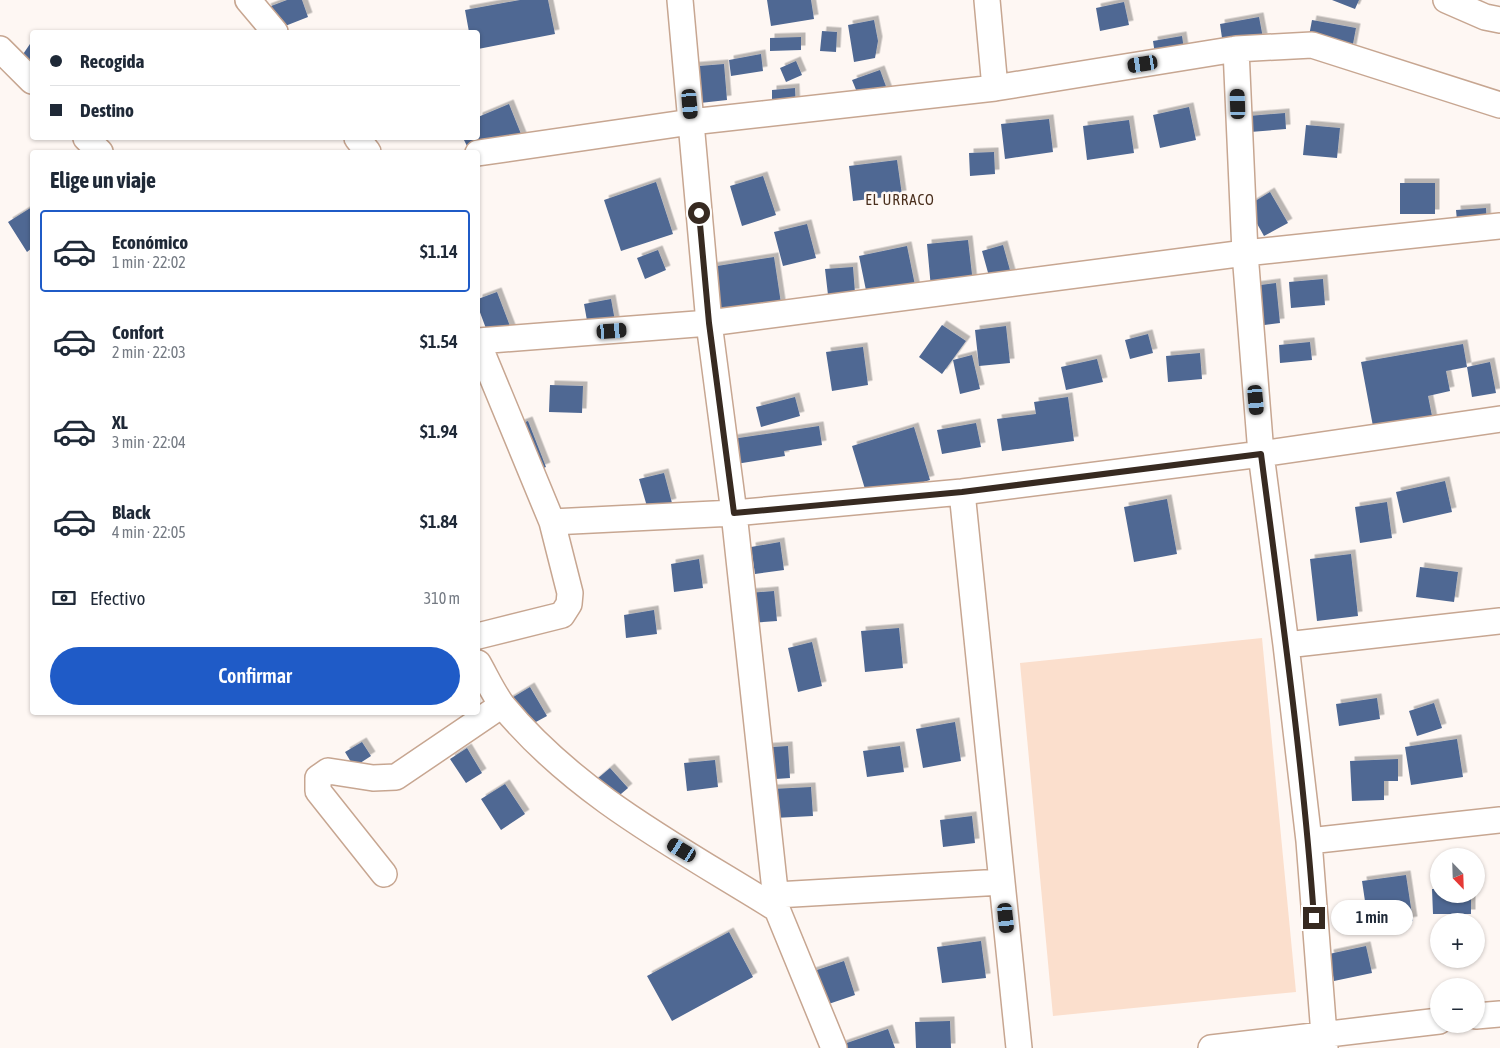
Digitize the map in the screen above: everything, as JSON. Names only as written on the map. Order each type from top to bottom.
[{"type":"street","points":[[248,0],[273,30]]},
{"type":"street","points":[[680,0],[709,323],[734,513],[777,902],[834,1048]]},
{"type":"street","points":[[987,0],[995,88]]},
{"type":"street","points":[[1446,0],[1485,17],[1500,20]]},
{"type":"street","points":[[480,153],[691,122],[995,88],[1236,49],[1312,45],[1500,105]]},
{"type":"street","points":[[0,49],[30,79]]},
{"type":"street","points":[[1236,49],[1245,253],[1261,454],[1309,841],[1324,1041]]},
{"type":"street","points":[[88,140],[98,150]]},
{"type":"street","points":[[359,140],[366,150]]},
{"type":"street","points":[[480,342],[709,323],[1245,253],[1500,226]]},
{"type":"street","points":[[480,347],[552,522],[570,592],[569,604],[562,615],[480,636]]},
{"type":"street","points":[[552,522],[734,513],[962,492],[1261,454],[1500,419]]},
{"type":"street","points":[[962,492],[1019,1048]]},
{"type":"street","points":[[1286,644],[1500,621]]},
{"type":"street","points":[[480,666],[502,705],[549,755],[619,812],[777,902],[1002,882]]},
{"type":"street","points":[[384,874],[318,791],[318,778],[328,771],[373,778],[396,777],[502,705]]},
{"type":"street","points":[[1309,841],[1500,820]]},
{"type":"street","points":[[1485,1015],[1500,1014]]},
{"type":"street","points":[[1211,1048],[1324,1041],[1430,1022]]},
{"type":"shaded area","points":[[1262,638],[1296,992],[1053,1016],[1020,663]]},
{"type":"building","points":[[287,0],[302,0],[308,17],[275,30],[266,8]]},
{"type":"building","points":[[520,0],[548,0],[555,34],[480,49],[480,30],[469,30],[465,10]]},
{"type":"building","points":[[767,0],[811,0],[814,19],[771,26]]},
{"type":"building","points":[[1332,0],[1359,0],[1355,9]]},
{"type":"building","points":[[1124,2],[1129,25],[1100,31],[1096,8]]},
{"type":"building","points":[[1259,17],[1263,38],[1223,45],[1220,24]]},
{"type":"building","points":[[874,20],[878,41],[875,58],[854,62],[848,25]]},
{"type":"building","points":[[1312,20],[1356,28],[1352,49],[1308,41]]},
{"type":"building","points":[[822,31],[837,32],[836,52],[820,51]]},
{"type":"building","points":[[1182,36],[1187,69],[1158,74],[1153,41]]},
{"type":"building","points":[[801,37],[801,50],[770,51],[770,38]]},
{"type":"building","points":[[30,44],[30,77],[15,66]]},
{"type":"building","points":[[761,54],[763,71],[731,76],[729,60]]},
{"type":"building","points":[[796,61],[802,75],[786,82],[780,68]]},
{"type":"building","points":[[724,64],[727,100],[691,104],[687,67]]},
{"type":"building","points":[[880,70],[888,92],[861,102],[852,80]]},
{"type":"building","points":[[795,88],[796,112],[772,113],[772,90]]},
{"type":"building","points":[[509,104],[525,144],[480,151],[469,150],[464,140],[480,140],[480,116]]},
{"type":"building","points":[[1189,107],[1196,140],[1160,148],[1153,115]]},
{"type":"building","points":[[1285,113],[1286,129],[1238,133],[1237,117]]},
{"type":"building","points":[[1049,119],[1053,152],[1005,159],[1001,124]]},
{"type":"building","points":[[1129,120],[1134,153],[1087,160],[1083,126]]},
{"type":"building","points":[[1306,125],[1340,128],[1337,158],[1303,155]]},
{"type":"building","points":[[994,152],[995,174],[970,176],[969,153]]},
{"type":"building","points":[[897,160],[902,195],[853,201],[849,166]]},
{"type":"building","points":[[763,176],[776,215],[742,226],[730,186]]},
{"type":"building","points":[[656,182],[673,234],[621,251],[604,200]]},
{"type":"building","points":[[1400,183],[1435,183],[1435,214],[1400,214]]},
{"type":"building","points":[[1270,192],[1288,223],[1264,236],[1247,206]]},
{"type":"building","points":[[30,208],[30,250],[27,252],[8,222]]},
{"type":"building","points":[[1486,208],[1487,228],[1458,231],[1456,210]]},
{"type":"building","points":[[807,224],[816,258],[783,266],[774,232]]},
{"type":"building","points":[[968,240],[973,283],[931,288],[927,244]]},
{"type":"building","points":[[1003,245],[1013,281],[992,287],[982,251]]},
{"type":"building","points":[[907,246],[917,295],[869,305],[859,256]]},
{"type":"building","points":[[658,250],[666,270],[645,279],[637,258]]},
{"type":"building","points":[[774,257],[782,310],[719,320],[711,267]]},
{"type":"building","points":[[853,267],[855,293],[828,295],[825,269]]},
{"type":"building","points":[[1323,279],[1325,305],[1291,308],[1289,282]]},
{"type":"building","points":[[1276,283],[1280,323],[1257,326],[1253,286]]},
{"type":"building","points":[[497,292],[513,334],[491,342],[480,312],[480,298]]},
{"type":"building","points":[[611,299],[617,332],[590,337],[584,304]]},
{"type":"building","points":[[942,325],[966,341],[942,374],[919,357]]},
{"type":"building","points":[[1006,326],[1010,363],[979,366],[975,330]]},
{"type":"building","points":[[1148,334],[1153,353],[1130,359],[1125,340]]},
{"type":"building","points":[[1310,342],[1312,360],[1280,363],[1279,345]]},
{"type":"building","points":[[1463,344],[1467,367],[1446,371],[1450,391],[1428,396],[1434,426],[1375,437],[1361,362]]},
{"type":"building","points":[[863,347],[868,385],[832,391],[826,352]]},
{"type":"building","points":[[1200,353],[1202,379],[1168,382],[1166,356]]},
{"type":"building","points":[[972,355],[980,389],[960,394],[953,360]]},
{"type":"building","points":[[1097,359],[1103,382],[1066,390],[1061,367]]},
{"type":"building","points":[[1490,362],[1496,393],[1472,397],[1467,367]]},
{"type":"building","points":[[550,385],[583,386],[582,413],[549,412]]},
{"type":"building","points":[[795,397],[800,416],[761,427],[756,407]]},
{"type":"building","points":[[1068,397],[1074,441],[1002,451],[997,419],[1036,414],[1034,402]]},
{"type":"building","points":[[528,421],[546,467],[526,475],[509,428]]},
{"type":"building","points":[[976,423],[981,447],[942,454],[937,430]]},
{"type":"building","points":[[819,426],[822,445],[784,451],[785,456],[736,464],[732,439]]},
{"type":"building","points":[[914,427],[930,480],[868,499],[852,446]]},
{"type":"building","points":[[664,473],[672,503],[648,510],[639,479]]},
{"type":"building","points":[[1445,481],[1452,512],[1403,523],[1396,492]]},
{"type":"building","points":[[1167,499],[1177,554],[1134,562],[1124,507]]},
{"type":"building","points":[[1387,502],[1392,538],[1360,543],[1355,507]]},
{"type":"building","points":[[780,542],[784,570],[755,574],[751,547]]},
{"type":"building","points":[[1351,554],[1358,616],[1317,621],[1310,559]]},
{"type":"building","points":[[699,559],[703,588],[674,592],[671,564]]},
{"type":"building","points":[[1420,567],[1458,572],[1454,602],[1416,597]]},
{"type":"building","points":[[774,591],[777,621],[751,623],[748,593]]},
{"type":"building","points":[[654,610],[657,634],[626,638],[624,615]]},
{"type":"building","points":[[899,628],[903,668],[865,672],[861,631]]},
{"type":"building","points":[[812,642],[822,686],[798,692],[788,648]]},
{"type":"building","points":[[530,687],[547,716],[521,730],[505,702]]},
{"type":"building","points":[[1377,698],[1380,719],[1339,726],[1336,704]]},
{"type":"building","points":[[1434,703],[1442,728],[1417,736],[1409,711]]},
{"type":"building","points":[[955,722],[961,761],[923,768],[916,729]]},
{"type":"building","points":[[1457,739],[1463,777],[1411,785],[1405,747]]},
{"type":"building","points":[[362,742],[371,756],[354,767],[345,752]]},
{"type":"building","points":[[788,746],[790,778],[761,780],[758,748]]},
{"type":"building","points":[[900,746],[904,772],[867,777],[863,751]]},
{"type":"building","points":[[467,748],[482,773],[466,783],[450,759]]},
{"type":"building","points":[[1398,759],[1398,781],[1384,781],[1384,800],[1352,801],[1350,761]]},
{"type":"building","points":[[715,760],[718,787],[687,791],[684,763]]},
{"type":"building","points":[[610,768],[628,788],[602,810],[584,790]]},
{"type":"building","points":[[505,784],[525,814],[501,830],[481,799]]},
{"type":"building","points":[[811,787],[813,816],[774,818],[772,789]]},
{"type":"building","points":[[972,816],[975,843],[943,847],[940,820]]},
{"type":"building","points":[[1406,875],[1413,921],[1369,928],[1362,881]]},
{"type":"building","points":[[1433,903],[1471,903],[1471,913],[1433,913]]},
{"type":"building","points":[[729,932],[753,977],[672,1021],[647,976]]},
{"type":"building","points":[[981,941],[986,978],[942,983],[937,947]]},
{"type":"building","points":[[1366,946],[1372,973],[1334,981],[1329,954]]},
{"type":"building","points":[[844,961],[855,995],[811,1010],[799,976]]},
{"type":"building","points":[[950,1021],[951,1048],[916,1048],[915,1022]]},
{"type":"building","points":[[888,1029],[895,1048],[832,1048]]},
{"type":"district","name":"EL URRACO","points":[[900,200]]},
{"type":"route","points":[[699,213],[709,323],[734,513],[962,492],[1261,454],[1309,841],[1314,918]]}]
